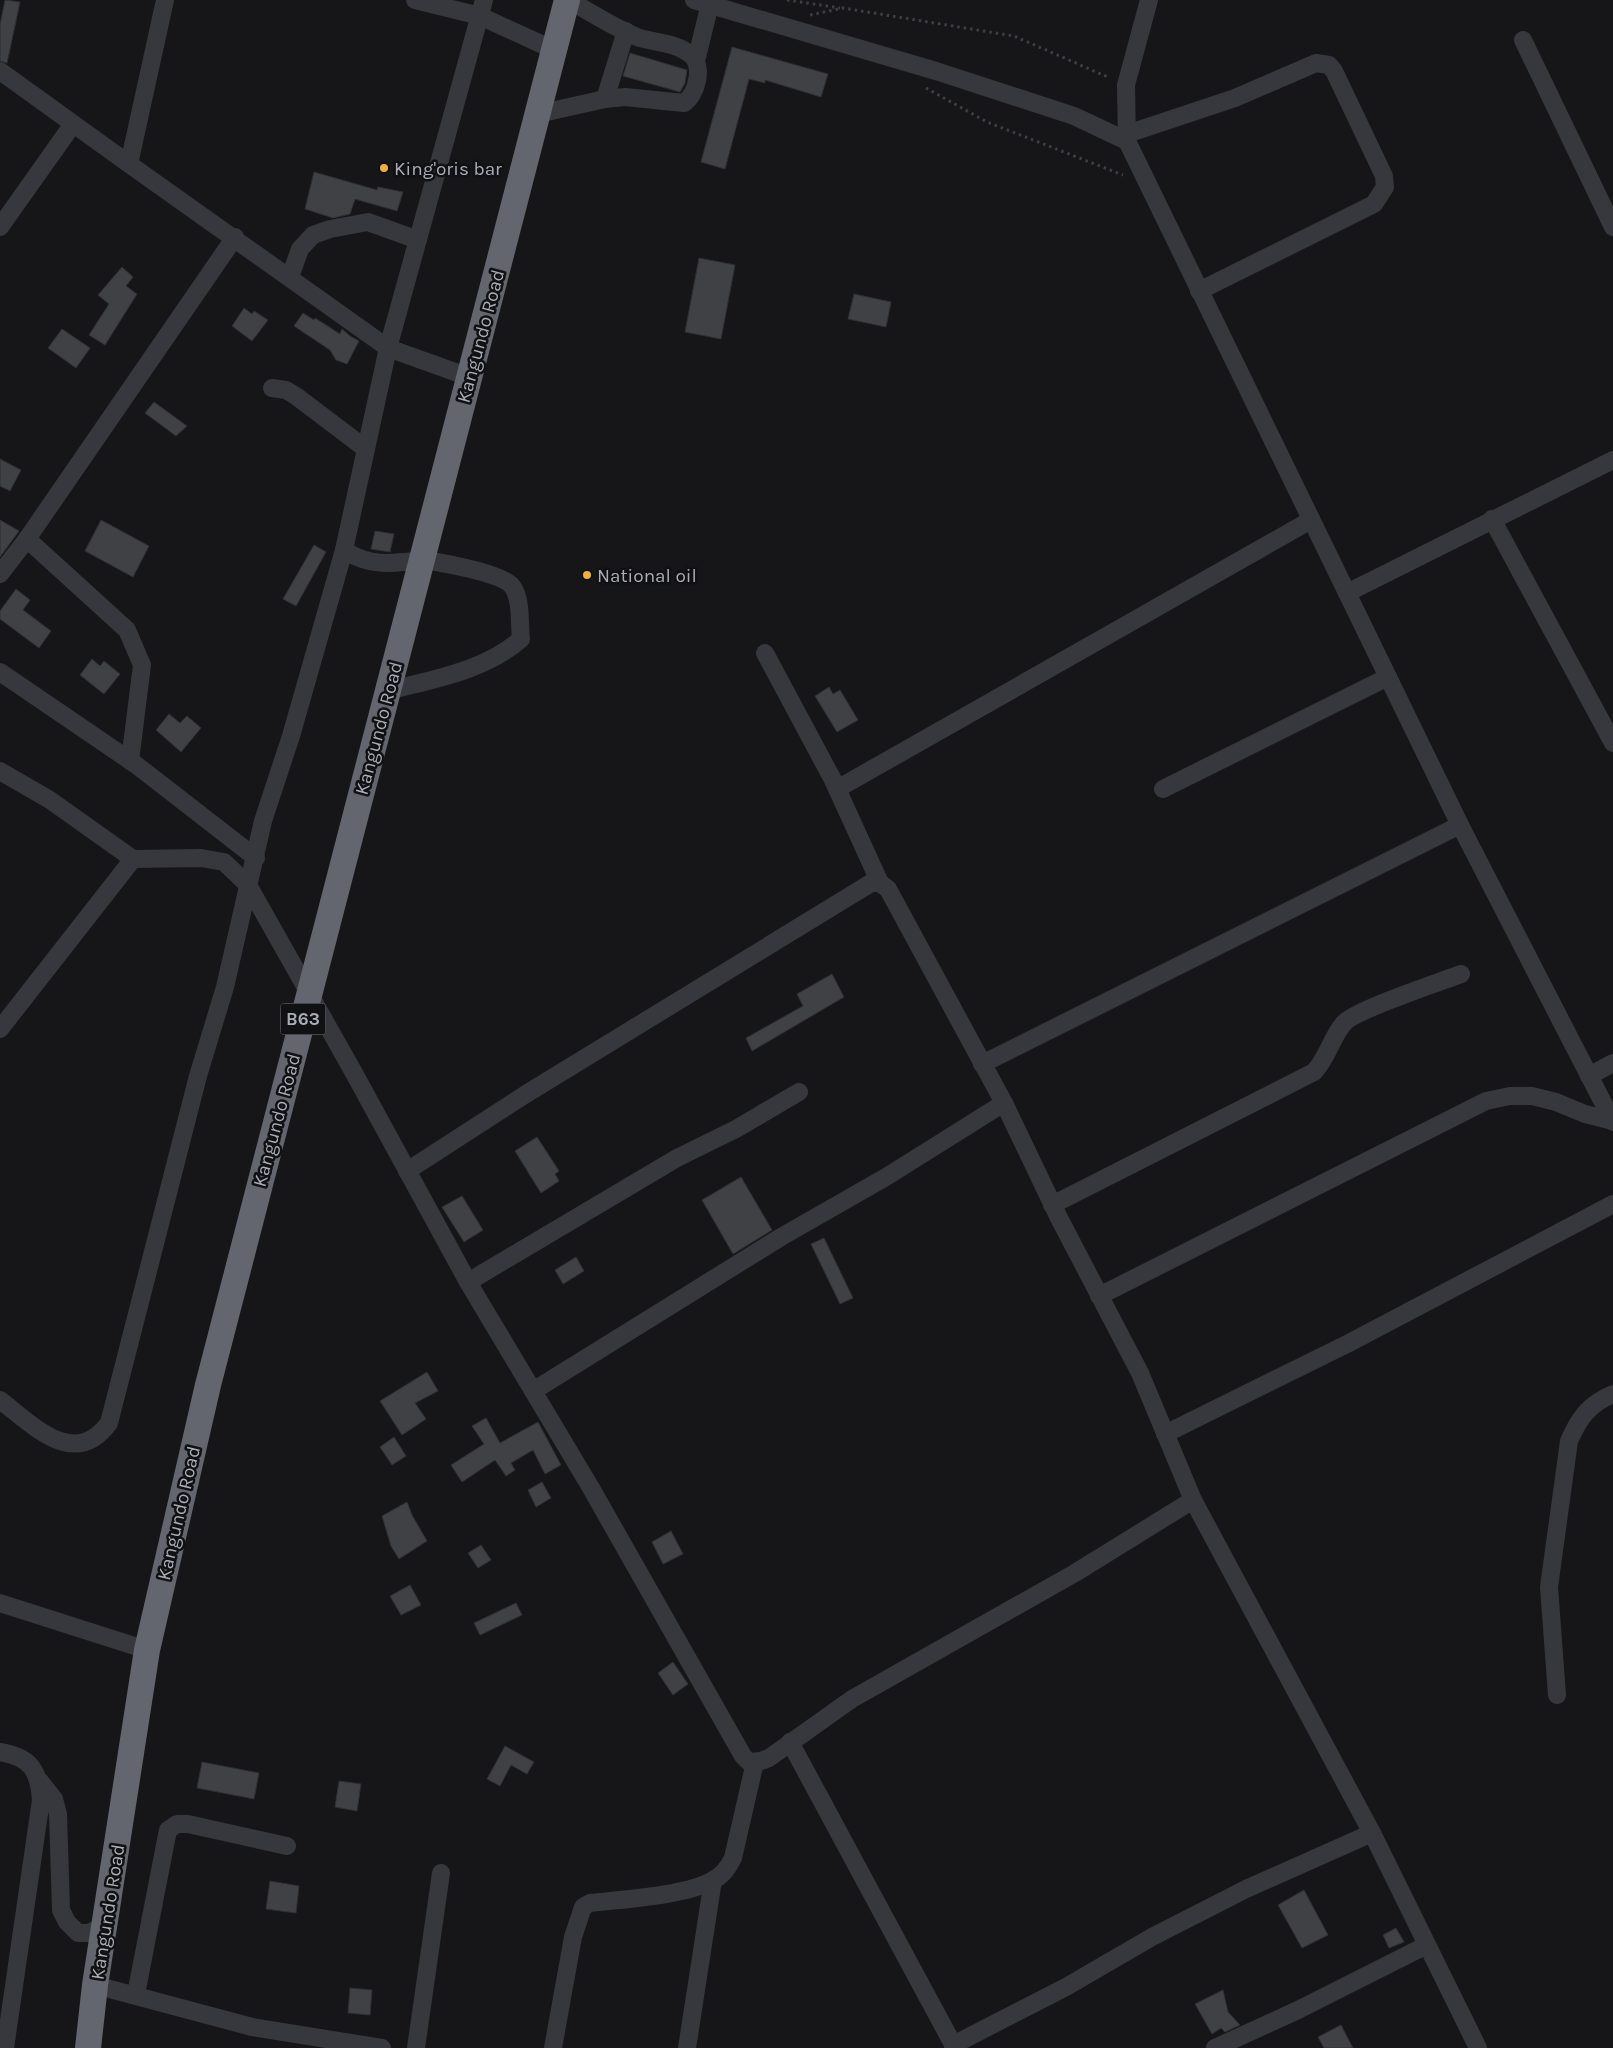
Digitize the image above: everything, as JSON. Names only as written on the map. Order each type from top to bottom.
[{"type":"highway","name":"Kangundo Road","points":[[88,2048],[95,1985],[147,1650],[208,1385],[568,0]]},
{"type":"street","points":[[130,164],[165,0]]},
{"type":"street","points":[[414,0],[482,8],[554,50]]},
{"type":"street","points":[[568,0],[598,18],[637,37],[673,46],[691,55],[696,61]]},
{"type":"street","points":[[1149,0],[1126,85],[1127,137],[1147,184],[1460,824],[1613,1121]]},
{"type":"street","points":[[538,114],[605,99],[625,97],[684,103],[690,99],[695,90],[698,71],[696,61],[702,2],[936,71],[1074,116],[1127,137],[1235,98],[1316,63],[1323,62],[1334,71],[1384,176],[1385,187],[1374,204],[1199,291]]},
{"type":"street","points":[[0,1400],[49,1436],[69,1445],[84,1444],[99,1436],[109,1423],[198,1076],[225,988],[263,821],[291,736],[344,550],[388,348],[482,8]]},
{"type":"street","points":[[605,99],[626,31]]},
{"type":"street","points":[[1523,40],[1613,227]]},
{"type":"street","points":[[0,71],[388,348],[469,377]]},
{"type":"street","points":[[0,228],[73,124]]},
{"type":"street","points":[[290,277],[300,249],[313,235],[330,229],[368,222],[418,240]]},
{"type":"street","points":[[0,574],[235,237]]},
{"type":"street","points":[[272,388],[286,390],[296,396],[366,449]]},
{"type":"street","points":[[1347,593],[1613,460]]},
{"type":"street","points":[[1492,519],[1613,743]]},
{"type":"street","points":[[837,789],[1311,520]]},
{"type":"street","points":[[26,539],[127,630],[142,665],[130,760]]},
{"type":"street","points":[[344,550],[359,560],[387,564],[423,560],[487,574],[505,580],[512,587],[518,602],[521,639],[507,651],[460,672],[388,691]]},
{"type":"street","points":[[765,653],[837,789],[880,883],[888,889],[1004,1104],[1052,1205],[1140,1373],[1193,1500],[1372,1833],[1478,2048]]},
{"type":"street","points":[[0,672],[130,760],[256,858]]},
{"type":"street","points":[[1163,788],[1388,677]]},
{"type":"street","points":[[0,771],[50,800],[133,859],[200,858],[224,862],[248,885],[468,1282],[596,1496],[743,1756],[749,1762],[769,1758],[852,1699],[1076,1573],[1193,1500]]},
{"type":"street","points":[[982,1064],[1460,824]]},
{"type":"street","points":[[0,1029],[133,859]]},
{"type":"street","points":[[407,1171],[526,1094],[871,883],[880,883]]},
{"type":"street","points":[[1052,1205],[1314,1072],[1325,1060],[1334,1037],[1345,1022],[1361,1013],[1461,974]]},
{"type":"street","points":[[1589,1076],[1613,1063]]},
{"type":"street","points":[[468,1282],[678,1158],[736,1129],[799,1092]]},
{"type":"street","points":[[1099,1296],[1486,1101],[1510,1096],[1532,1096],[1556,1102],[1584,1114],[1613,1121]]},
{"type":"street","points":[[533,1391],[781,1237],[886,1177],[1004,1104]]},
{"type":"street","points":[[1165,1434],[1366,1334],[1613,1204]]},
{"type":"street","points":[[1557,1695],[1549,1587],[1569,1441],[1578,1420],[1589,1408],[1596,1401],[1613,1394]]},
{"type":"street","points":[[0,1603],[147,1650]]},
{"type":"street","points":[[790,1742],[954,2046],[1066,1987],[1152,1937],[1246,1889],[1372,1833]]},
{"type":"street","points":[[0,1752],[22,1758],[32,1767],[54,1799],[58,1814],[61,1910],[67,1922],[78,1933],[89,1933],[104,1926]]},
{"type":"street","points":[[553,2048],[573,1937],[582,1907],[590,1903],[693,1888],[713,1880],[727,1870],[733,1858],[755,1762]]},
{"type":"street","points":[[5,2048],[41,1800],[40,1780]]},
{"type":"street","points":[[136,1994],[168,1830],[177,1824],[188,1824],[287,1846]]},
{"type":"street","points":[[416,2048],[441,1873]]},
{"type":"street","points":[[687,2048],[713,1880]]},
{"type":"street","points":[[1215,2048],[1298,2010],[1427,1945]]},
{"type":"street","points":[[95,1985],[136,1994],[197,2014],[252,2027],[382,2048]]},
{"type":"path","points":[[787,0],[1014,36],[1126,85]]},
{"type":"path","points":[[808,16],[843,8]]},
{"type":"path","points":[[920,85],[987,122],[1147,184]]},
{"type":"building","points":[[5,0],[20,2],[7,63],[0,61],[0,25]]},
{"type":"building","points":[[732,47],[828,74],[821,97],[765,80],[765,83],[749,79],[725,169],[701,162]]},
{"type":"building","points":[[630,53],[687,70],[685,83],[680,92],[623,76]]},
{"type":"building","points":[[314,172],[377,190],[378,187],[403,192],[397,211],[355,199],[350,214],[333,218],[305,209]]},
{"type":"building","points":[[699,258],[735,265],[721,339],[685,332]]},
{"type":"building","points":[[122,267],[133,277],[126,286],[137,294],[105,345],[89,335],[109,304],[98,295]]},
{"type":"building","points":[[854,294],[891,302],[886,327],[848,319]]},
{"type":"building","points":[[244,308],[252,314],[254,311],[268,320],[252,341],[232,326]]},
{"type":"building","points":[[303,313],[314,320],[315,318],[340,334],[342,329],[359,341],[347,364],[336,360],[330,350],[294,326]]},
{"type":"building","points":[[62,329],[90,348],[76,368],[48,348]]},
{"type":"building","points":[[154,402],[187,426],[176,436],[145,413]]},
{"type":"building","points":[[0,459],[21,470],[10,491],[0,486]]},
{"type":"building","points":[[0,520],[19,531],[0,557]]},
{"type":"building","points":[[101,520],[149,546],[133,577],[85,551]]},
{"type":"building","points":[[375,531],[394,534],[390,552],[371,549]]},
{"type":"building","points":[[314,545],[326,552],[296,606],[283,599]]},
{"type":"building","points":[[16,589],[30,600],[23,610],[51,631],[39,648],[0,619],[0,611]]},
{"type":"building","points":[[92,659],[100,666],[104,661],[120,674],[104,694],[80,675]]},
{"type":"building","points":[[829,687],[833,694],[840,690],[858,720],[837,732],[815,696]]},
{"type":"building","points":[[169,714],[180,723],[187,716],[201,728],[181,752],[156,730]]},
{"type":"building","points":[[832,974],[844,997],[752,1051],[746,1038],[803,1006],[797,994]]},
{"type":"building","points":[[537,1137],[559,1171],[555,1174],[559,1181],[541,1193],[515,1151]]},
{"type":"building","points":[[741,1177],[772,1230],[733,1254],[702,1200]]},
{"type":"building","points":[[462,1196],[483,1230],[464,1242],[442,1207]]},
{"type":"building","points":[[824,1238],[853,1298],[840,1304],[811,1244]]},
{"type":"building","points":[[576,1257],[584,1271],[563,1284],[555,1270]]},
{"type":"building","points":[[427,1372],[438,1391],[415,1403],[426,1419],[402,1435],[380,1401]]},
{"type":"building","points":[[486,1418],[500,1443],[538,1422],[561,1465],[545,1474],[533,1450],[511,1463],[515,1470],[506,1476],[495,1460],[462,1482],[451,1465],[484,1444],[472,1426]]},
{"type":"building","points":[[394,1437],[406,1456],[392,1465],[380,1447]]},
{"type":"building","points":[[542,1482],[551,1498],[536,1507],[528,1490]]},
{"type":"building","points":[[407,1502],[427,1541],[399,1559],[391,1546],[382,1516]]},
{"type":"building","points":[[671,1531],[683,1554],[663,1564],[652,1542]]},
{"type":"building","points":[[481,1545],[491,1560],[478,1568],[468,1553]]},
{"type":"building","points":[[410,1585],[421,1605],[401,1615],[390,1596]]},
{"type":"building","points":[[516,1603],[522,1615],[480,1635],[474,1623]]},
{"type":"building","points":[[673,1662],[688,1684],[673,1695],[658,1673]]},
{"type":"building","points":[[505,1746],[534,1762],[527,1774],[511,1765],[500,1786],[487,1779]]},
{"type":"building","points":[[202,1762],[259,1773],[254,1799],[197,1788]]},
{"type":"building","points":[[339,1781],[361,1784],[357,1811],[335,1807]]},
{"type":"building","points":[[270,1881],[299,1886],[296,1913],[266,1909]]},
{"type":"building","points":[[1304,1890],[1328,1935],[1302,1948],[1278,1905]]},
{"type":"building","points":[[1396,1928],[1404,1942],[1389,1948],[1383,1935]]},
{"type":"building","points":[[350,1988],[372,1990],[370,2015],[348,2013]]},
{"type":"building","points":[[1223,1990],[1228,2012],[1240,2025],[1225,2032],[1221,2028],[1212,2034],[1195,2004]]},
{"type":"building","points":[[1341,2025],[1353,2048],[1324,2048],[1318,2037]]},
{"type":"place","name":"King'oris bar","points":[[384,168]]},
{"type":"place","name":"National oil","points":[[587,575]]}]
